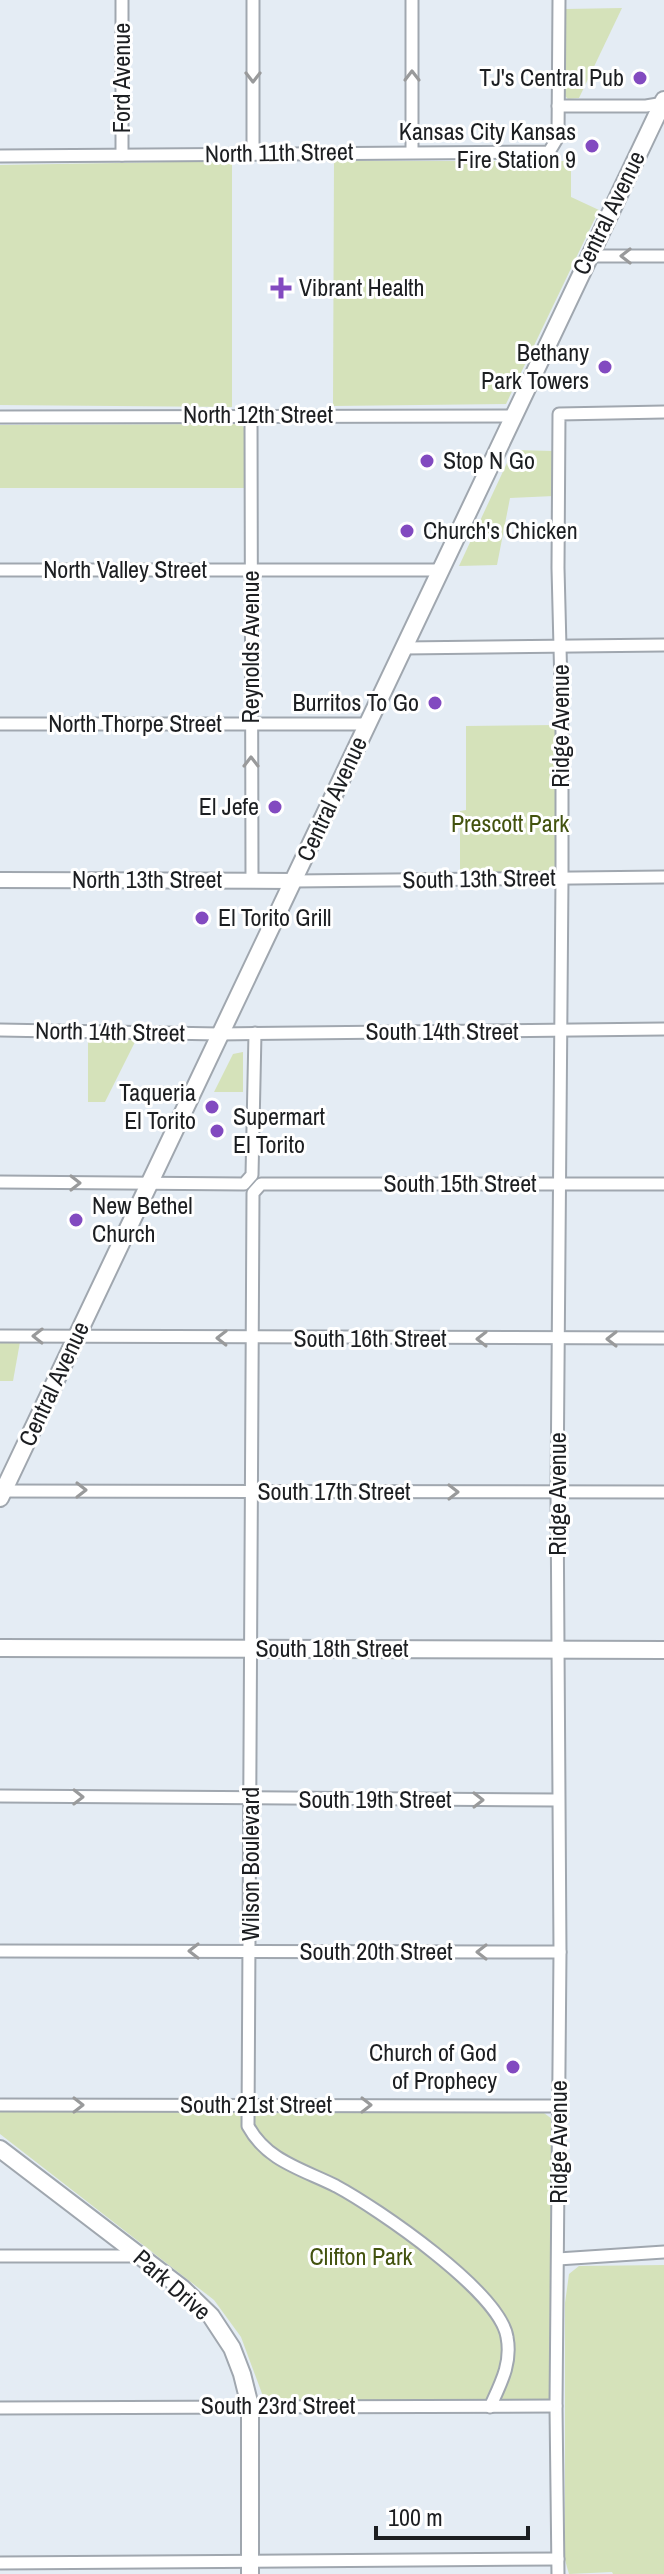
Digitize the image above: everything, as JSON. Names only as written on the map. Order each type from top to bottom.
[{"type":"main road","name":"Central Avenue","points":[[1,1493],[663,102]]},
{"type":"main road","name":"South 18th Street","points":[[0,1648],[664,1650]]},
{"type":"main road","name":"Park Drive","points":[[0,2149],[182,2288],[211,2316],[232,2348],[250,2406],[250,2568]]},
{"type":"street","name":"Ford Avenue","points":[[122,0],[122,155]]},
{"type":"street","points":[[253,0],[253,154]]},
{"type":"street","points":[[412,0],[412,151]]},
{"type":"street","points":[[559,0],[558,106],[646,106],[663,102]]},
{"type":"street","name":"North 11th Street","points":[[0,156],[549,152],[558,137],[558,106]]},
{"type":"street","points":[[589,256],[664,256]]},
{"type":"street","name":"Ridge Avenue","points":[[558,2574],[556,2406],[560,1952],[557,1493],[562,878],[559,414],[664,412]]},
{"type":"street","name":"Reynolds Avenue","points":[[251,415],[252,880]]},
{"type":"street","name":"North 12th Street","points":[[0,417],[515,416]]},
{"type":"street","name":"North Valley Street","points":[[0,570],[441,570]]},
{"type":"street","points":[[404,648],[664,645]]},
{"type":"street","name":"North Thorpe Street","points":[[0,724],[366,724]]},
{"type":"street","name":"South 13th Street","points":[[294,881],[664,877]]},
{"type":"street","name":"North 13th Street","points":[[0,880],[294,881]]},
{"type":"street","name":"South 14th Street","points":[[219,1034],[664,1029]]},
{"type":"street","name":"North 14th Street","points":[[0,1030],[219,1034]]},
{"type":"street","name":"Wilson Boulevard","points":[[255,1033],[248,2126],[256,2140],[276,2159],[338,2188],[449,2263],[496,2312],[507,2333],[509,2354],[506,2371],[490,2407]]},
{"type":"street","name":"South 15th Street","points":[[0,1182],[664,1184]]},
{"type":"street","name":"South 16th Street","points":[[0,1336],[664,1338]]},
{"type":"street","name":"South 17th Street","points":[[1,1493],[664,1492]]},
{"type":"street","name":"South 19th Street","points":[[0,1796],[558,1800]]},
{"type":"street","name":"South 20th Street","points":[[0,1951],[560,1952]]},
{"type":"street","name":"South 21st Street","points":[[0,2105],[559,2106]]},
{"type":"street","points":[[558,2259],[664,2252]]},
{"type":"street","points":[[0,2256],[140,2256]]},
{"type":"street","name":"South 23rd Street","points":[[0,2408],[556,2406]]},
{"type":"street","points":[[0,2563],[250,2568],[558,2559]]},
{"type":"green space","points":[[622,8],[579,98],[568,99],[564,95],[565,9]]},
{"type":"green space","points":[[232,161],[232,407],[0,405],[0,165]]},
{"type":"green space","points":[[334,161],[571,161],[571,197],[599,210],[506,404],[333,406]]},
{"type":"green space","points":[[241,424],[244,428],[244,488],[0,488],[0,425]]},
{"type":"green space","points":[[513,450],[554,451],[554,496],[510,498],[497,565],[459,566]]},
{"type":"green space","name":"Prescott Park","points":[[555,725],[556,868],[553,872],[460,872],[460,811],[466,810],[466,726]]},
{"type":"green space","points":[[88,1040],[136,1040],[105,1102],[88,1102]]},
{"type":"green space","points":[[243,1052],[243,1092],[214,1092],[233,1054]]},
{"type":"green space","points":[[0,1342],[20,1342],[13,1381],[0,1381]]},
{"type":"green space","name":"Clifton Park","points":[[0,2111],[544,2113],[552,2119],[550,2398],[264,2399],[241,2337],[214,2300],[0,2134]]},
{"type":"green space","points":[[664,2265],[664,2574],[569,2574],[565,2560],[565,2303],[569,2274],[579,2266]]},
{"type":"place","name":"TJ's Central Pub","points":[[640,78]]},
{"type":"place","name":"Kansas City Kansas Fire Station 9","points":[[592,146]]},
{"type":"place","name":"Vibrant Health","points":[[281,288]]},
{"type":"place","name":"Bethany Park Towers","points":[[605,367]]},
{"type":"place","name":"Stop N Go","points":[[427,461]]},
{"type":"place","name":"Church's Chicken","points":[[407,531]]},
{"type":"place","name":"Burritos To Go","points":[[435,703]]},
{"type":"place","name":"El Jefe","points":[[275,807]]},
{"type":"place","name":"El Torito Grill","points":[[202,918]]},
{"type":"place","name":"Taqueria El Torito","points":[[212,1107]]},
{"type":"place","name":"Supermart El Torito","points":[[217,1131]]},
{"type":"place","name":"New Bethel Church","points":[[76,1220]]},
{"type":"place","name":"Church of God of Prophecy","points":[[513,2067]]}]
